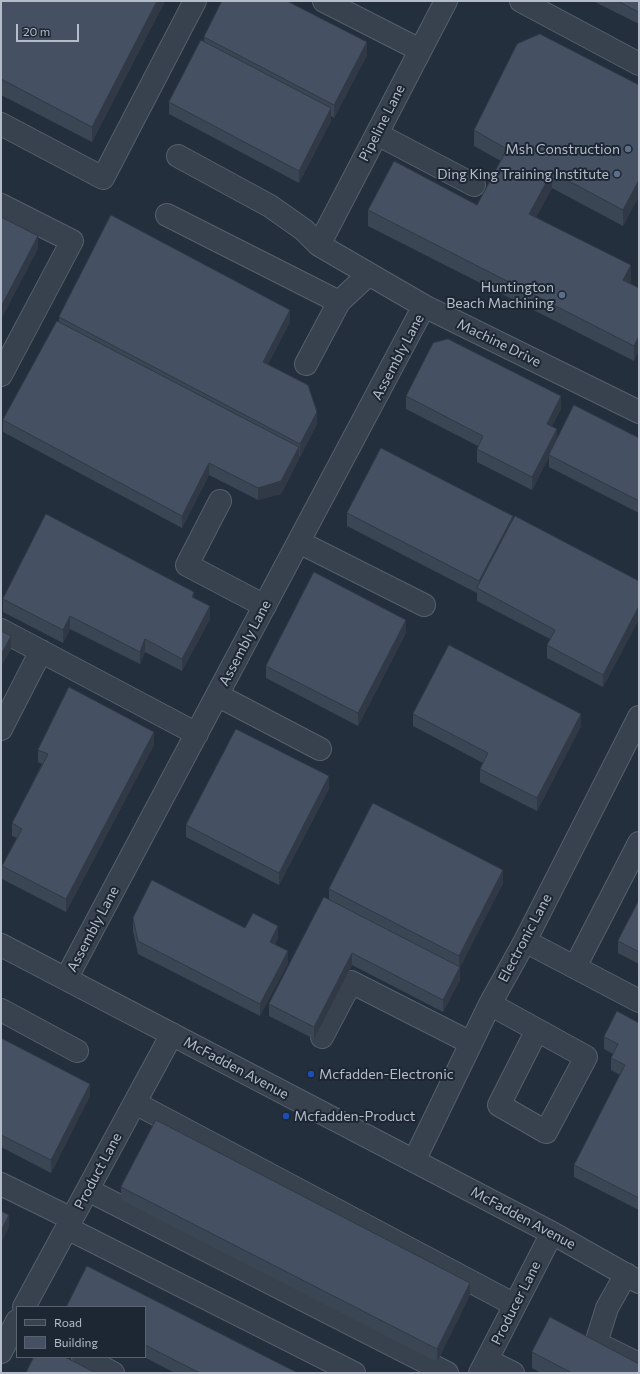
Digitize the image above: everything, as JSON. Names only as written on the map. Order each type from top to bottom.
[{"type":"street","points":[[1,124],[103,178],[195,1]]},
{"type":"street","points":[[324,1],[420,50]]},
{"type":"street","name":"Pipeline Lane","points":[[319,245],[446,1]]},
{"type":"street","points":[[520,1],[639,64]]},
{"type":"street","points":[[377,134],[474,185]]},
{"type":"street","name":"Machine Drive","points":[[178,156],[270,206],[304,230],[319,245],[424,306],[639,412]]},
{"type":"street","points":[[1,204],[72,241],[1,375]]},
{"type":"street","points":[[167,215],[339,302]]},
{"type":"street","points":[[306,364],[339,302],[369,274]]},
{"type":"street","name":"Assembly Lane","points":[[66,979],[424,306]]},
{"type":"street","points":[[220,501],[187,565],[265,606]]},
{"type":"street","points":[[299,542],[424,605]]},
{"type":"street","points":[[1,630],[196,734]]},
{"type":"street","points":[[1,729],[41,651]]},
{"type":"street","points":[[217,695],[320,749]]},
{"type":"street","name":"Electronic Lane","points":[[414,1161],[490,1004],[525,940],[639,717]]},
{"type":"street","points":[[575,967],[639,843]]},
{"type":"street","points":[[525,940],[639,1001]]},
{"type":"street","name":"McFadden Avenue","points":[[1,945],[552,1233],[633,1278]]},
{"type":"street","points":[[322,1037],[351,982],[471,1044]]},
{"type":"street","points":[[490,1004],[586,1057],[546,1132],[499,1105],[537,1030]]},
{"type":"street","points":[[1,1010],[77,1051]]},
{"type":"street","name":"Product Lane","points":[[21,1306],[70,1223],[172,1034]]},
{"type":"street","points":[[134,1104],[515,1305]]},
{"type":"street","points":[[1,1184],[70,1223],[354,1373]]},
{"type":"street","points":[[88,1190],[447,1373]]},
{"type":"street","name":"Producer Lane","points":[[484,1366],[552,1233]]},
{"type":"street","points":[[633,1278],[606,1308],[596,1343],[639,1364]]},
{"type":"street","name":"Product Lane","points":[[1,1352],[15,1317]]},
{"type":"street","points":[[85,1358],[113,1373]]},
{"type":"street","points":[[484,1366],[513,1373]]},
{"type":"building","points":[[1,1],[157,1],[92,127],[1,79]]},
{"type":"building","points":[[222,1],[287,1],[367,42],[334,105],[204,37]]},
{"type":"building","points":[[618,1],[639,1],[639,12]]},
{"type":"building","points":[[540,34],[639,85],[639,180],[623,210],[552,172],[529,214],[631,265],[623,280],[639,288],[639,336],[634,346],[368,210],[394,161],[477,205],[507,149],[474,130],[517,44]]},
{"type":"building","points":[[201,40],[331,108],[299,171],[169,102]]},
{"type":"building","points":[[111,215],[290,310],[263,362],[308,385],[317,412],[300,444],[59,317]]},
{"type":"building","points":[[1,217],[38,236],[1,307]]},
{"type":"building","points":[[57,321],[299,447],[281,481],[258,488],[209,463],[182,516],[3,420]]},
{"type":"building","points":[[448,339],[561,396],[547,424],[557,429],[532,477],[477,449],[483,436],[406,396],[433,343]]},
{"type":"building","points":[[574,405],[639,438],[639,501],[549,455]]},
{"type":"building","points":[[381,448],[513,516],[479,581],[347,513]]},
{"type":"building","points":[[46,514],[194,592],[192,597],[210,606],[182,659],[145,639],[140,652],[70,616],[63,630],[3,599]]},
{"type":"building","points":[[515,516],[639,581],[639,606],[603,675],[547,645],[555,630],[477,588]]},
{"type":"building","points":[[314,572],[406,620],[358,713],[266,666]]},
{"type":"building","points":[[1,631],[11,636],[1,655]]},
{"type":"building","points":[[449,645],[581,714],[537,798],[480,769],[488,753],[413,714]]},
{"type":"building","points":[[69,687],[154,732],[66,899],[2,866],[22,829],[12,823],[48,754],[38,750]]},
{"type":"building","points":[[236,729],[329,776],[279,873],[186,825]]},
{"type":"building","points":[[373,803],[503,870],[459,956],[329,889]]},
{"type":"building","points":[[152,880],[245,928],[253,913],[278,926],[270,942],[288,951],[260,1004],[138,941],[133,918]]},
{"type":"building","points":[[324,897],[460,967],[443,1000],[352,953],[314,1027],[269,1004]]},
{"type":"building","points":[[639,900],[639,952],[618,941]]},
{"type":"building","points":[[617,1011],[639,1023],[639,1198],[574,1165],[625,1065],[611,1058],[618,1044],[604,1037]]},
{"type":"building","points":[[1,1038],[90,1084],[51,1160],[1,1135]]},
{"type":"building","points":[[156,1120],[470,1283],[437,1349],[121,1187]]},
{"type":"building","points":[[1,1211],[9,1215],[1,1231]]},
{"type":"building","points":[[87,1266],[298,1373],[200,1373],[146,1346],[146,1306],[67,1306]]},
{"type":"building","points":[[550,1317],[639,1364],[639,1373],[572,1373],[532,1352]]},
{"type":"building","points":[[34,1358],[67,1358],[96,1373],[26,1373]]},
{"type":"place","name":"Msh Construction","points":[[628,149]]},
{"type":"place","name":"Ding King Training Institute","points":[[617,174]]},
{"type":"place","name":"Huntington Beach Machining","points":[[562,295]]},
{"type":"place","name":"Mcfadden-Electronic","points":[[311,1074]]},
{"type":"place","name":"Mcfadden-Product","points":[[286,1116]]}]
